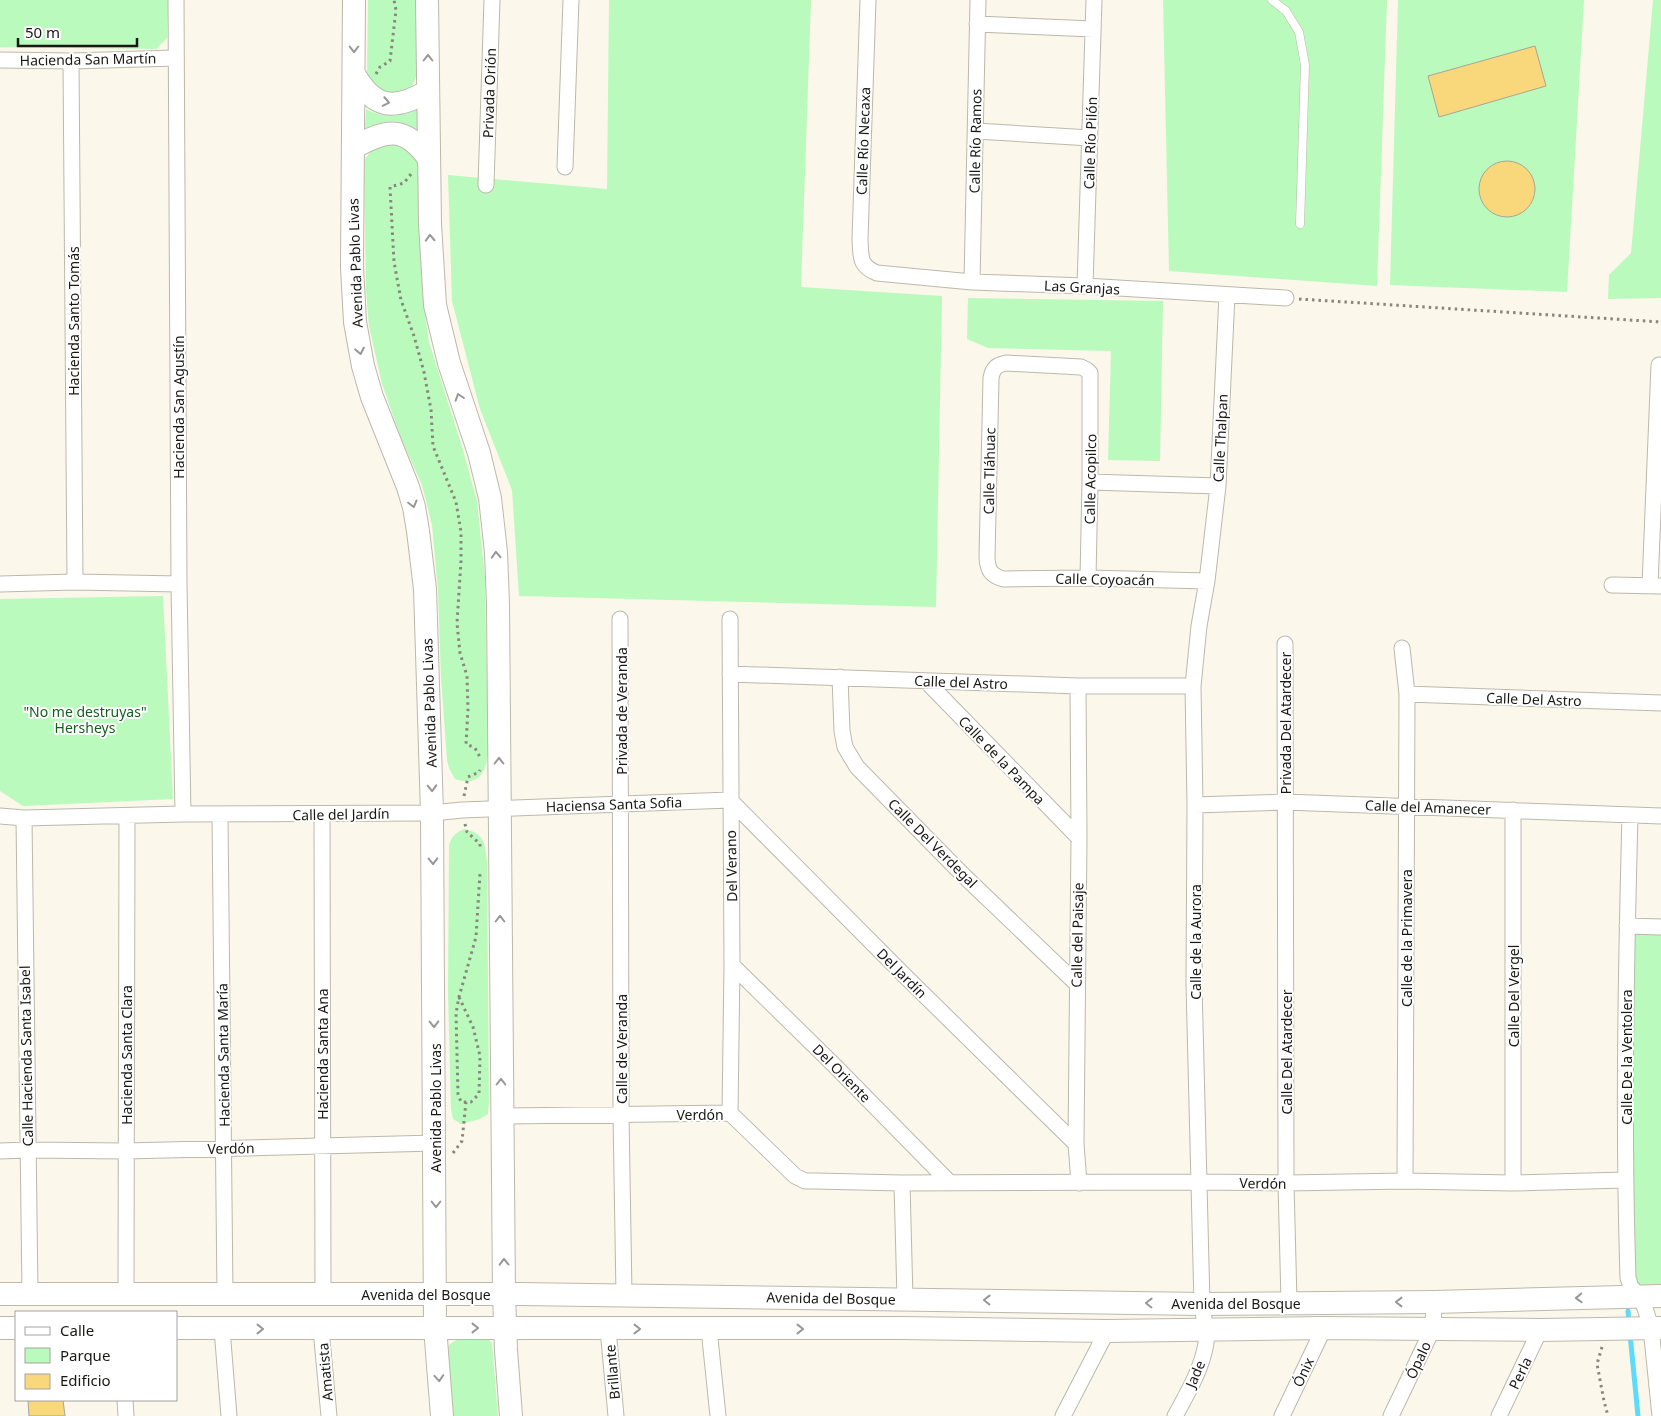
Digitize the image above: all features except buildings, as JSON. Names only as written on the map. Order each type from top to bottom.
[{"type":"street","name":"Hacienda San Agustín","points":[[176,0],[179,584],[183,814]]},
{"type":"street","name":"Avenida Pablo Livas","points":[[354,0],[364,75],[353,148],[352,266],[355,322],[372,398],[408,487],[422,558],[432,813],[435,1327],[442,1416]]},
{"type":"street","points":[[421,165],[428,91],[427,0]]},
{"type":"street","name":"Privada Orión","points":[[486,186],[492,0]]},
{"type":"street","points":[[565,167],[571,0]]},
{"type":"street","name":"Calle Río Necaxa","points":[[868,0],[860,239],[861,260],[867,269],[877,273]]},
{"type":"street","name":"Calle Río Ramos","points":[[972,282],[978,0]]},
{"type":"street","name":"Calle Río Pilón","points":[[1085,286],[1094,0]]},
{"type":"street","points":[[977,24],[1093,29]]},
{"type":"street","name":"Hacienda San Martín","points":[[0,60],[71,61],[176,58]]},
{"type":"street","name":"Hacienda Santo Tomás","points":[[71,61],[75,582]]},
{"type":"street","points":[[364,75],[367,93],[383,103],[402,103],[428,91]]},
{"type":"street","points":[[976,131],[1090,138]]},
{"type":"street","points":[[353,148],[380,135],[399,134],[413,140],[421,165],[430,232],[435,304],[449,364],[483,468],[493,521],[498,604],[504,1294],[511,1416]]},
{"type":"street","name":"Las Granjas","points":[[877,273],[972,282],[1085,286],[1286,298]]},
{"type":"street","name":"Calle Thalpan","points":[[1207,581],[1218,486],[1227,295]]},
{"type":"street","name":"Calle Tláhuac","points":[[1003,579],[994,576],[988,569],[987,558],[991,378],[993,369],[998,365],[1006,363],[1081,367],[1090,373],[1091,380]]},
{"type":"street","points":[[1612,585],[1655,585],[1659,365]]},
{"type":"street","name":"Calle Acopilco","points":[[1088,578],[1091,380]]},
{"type":"street","points":[[1090,482],[1218,486]]},
{"type":"street","name":"Calle Coyoacán","points":[[1003,579],[1088,578],[1207,581]]},
{"type":"street","name":"Calle de la Aurora","points":[[1202,1304],[1194,984],[1195,805],[1193,686],[1199,626],[1207,581]]},
{"type":"street","points":[[0,584],[75,582],[179,584]]},
{"type":"street","name":"Del Verano","points":[[730,619],[732,965],[730,1113]]},
{"type":"street","name":"Privada de Veranda","points":[[620,620],[621,803]]},
{"type":"street","name":"Privada Del Atardecer","points":[[1285,802],[1286,644]]},
{"type":"street","name":"Calle de la Primavera","points":[[1402,648],[1407,694],[1405,1181]]},
{"type":"street","name":"Calle del Astro","points":[[730,674],[1078,686],[1193,686]]},
{"type":"street","name":"Calle Del Verdegal","points":[[840,677],[842,731],[845,747],[857,767],[962,874],[1077,984]]},
{"type":"street","name":"Calle de la Pampa","points":[[926,682],[1079,838]]},
{"type":"street","name":"Calle del Paisaje","points":[[1078,686],[1079,838],[1076,1144],[1079,1183]]},
{"type":"street","name":"Calle Del Astro","points":[[1407,694],[1661,703]]},
{"type":"street","name":"Haciensa Santa Sofia","points":[[499,810],[621,803],[730,800]]},
{"type":"street","name":"Del Jardín","points":[[730,800],[1076,1144]]},
{"type":"street","name":"Calle del Amanecer","points":[[1195,805],[1285,802],[1661,816]]},
{"type":"street","name":"Calle Del Atardecer","points":[[1285,802],[1286,1184],[1289,1302]]},
{"type":"street","name":"Calle de Veranda","points":[[621,803],[621,1115],[624,1295]]},
{"type":"street","name":"Calle del Jardín","points":[[0,816],[24,818],[183,814],[432,813],[462,810],[499,810]]},
{"type":"street","name":"Calle Del Vergel","points":[[1514,810],[1514,1183]]},
{"type":"street","name":"Hacienda Santa Ana","points":[[322,814],[321,1146],[323,1294]]},
{"type":"street","name":"Hacienda Santa María","points":[[220,815],[225,1295]]},
{"type":"street","name":"Calle De la Ventolera","points":[[1630,815],[1625,1180],[1628,1278],[1631,1287],[1645,1308],[1650,1328],[1660,1416]]},
{"type":"street","name":"Hacienda Santa Clara","points":[[126,1294],[127,816]]},
{"type":"street","name":"Calle Hacienda Santa Isabel","points":[[24,818],[30,1294]]},
{"type":"street","points":[[1627,926],[1661,927]]},
{"type":"street","name":"Del Oriente","points":[[732,965],[950,1183]]},
{"type":"street","name":"Verdón","points":[[502,1116],[730,1113],[795,1176],[805,1181],[1286,1184],[1405,1181],[1514,1183],[1625,1180]]},
{"type":"street","name":"Verdón","points":[[0,1151],[126,1151],[435,1143]]},
{"type":"street","points":[[902,1183],[904,1299]]},
{"type":"street","name":"Avenida del Bosque","points":[[0,1294],[504,1294],[1202,1304],[1434,1302],[1661,1296]]},
{"type":"street","name":"Ópalo","points":[[1391,1416],[1433,1328],[1434,1302]]},
{"type":"street","name":"Jade","points":[[1175,1416],[1203,1357],[1206,1330],[1202,1304]]},
{"type":"street","points":[[0,1328],[15,1328]]},
{"type":"street","name":"Avenida del Bosque","points":[[178,1328],[903,1328],[1106,1331],[1324,1328],[1601,1330],[1650,1328]]},
{"type":"street","name":"Ónix","points":[[1282,1416],[1324,1328]]},
{"type":"street","points":[[222,1329],[229,1416]]},
{"type":"street","name":"Amatista","points":[[321,1329],[329,1416]]},
{"type":"street","name":"Brillante","points":[[608,1329],[616,1416]]},
{"type":"street","points":[[709,1329],[718,1416]]},
{"type":"street","name":"Perla","points":[[1499,1416],[1540,1330]]},
{"type":"street","points":[[1063,1416],[1106,1331]]},
{"type":"street","points":[[124,1401],[126,1416]]},
{"type":"lane","points":[[1272,0],[1286,11],[1299,32],[1305,65],[1300,224]]},
{"type":"path","points":[[364,75],[390,61],[396,10],[394,0]]},
{"type":"path","points":[[421,165],[404,183],[390,188],[394,262],[401,300],[424,372],[431,410],[434,446],[456,502],[461,532],[462,561],[457,623],[460,653],[467,676],[466,744],[475,748],[482,761]]},
{"type":"path","points":[[1286,298],[1661,322]]},
{"type":"path","points":[[480,853],[480,844],[467,832],[462,810],[468,777],[479,772],[481,766]]},
{"type":"path","points":[[459,997],[473,1027],[480,1056],[479,1094],[471,1102],[461,1102],[458,1094],[456,1013],[459,997],[476,937],[480,870]]},
{"type":"path","points":[[453,1162],[453,1153],[462,1141],[466,1102]]},
{"type":"path","points":[[1601,1330],[1597,1364],[1608,1416]]},
{"type":"green space","points":[[0,0],[168,0],[167,38],[156,49],[0,47]]},
{"type":"green space","points":[[368,0],[417,0],[417,71],[413,85],[406,92],[382,94],[367,76]]},
{"type":"green space","points":[[609,0],[811,0],[801,287],[942,296],[936,607],[519,596],[512,490],[480,409],[452,301],[448,175],[607,189]]},
{"type":"green space","points":[[1163,0],[1387,0],[1377,286],[1169,271]]},
{"type":"green space","points":[[1398,0],[1584,0],[1567,292],[1390,285]]},
{"type":"green space","points":[[1653,0],[1661,0],[1661,298],[1608,299],[1609,275],[1631,253]]},
{"type":"green space","points":[[418,107],[418,132],[406,124],[392,121],[372,126],[365,130],[366,109],[379,114],[398,115]]},
{"type":"green space","points":[[401,143],[418,162],[421,252],[425,315],[429,342],[477,501],[485,578],[488,753],[482,773],[475,780],[469,781],[455,779],[447,760],[441,678],[438,590],[432,525],[422,485],[401,438],[382,384],[369,326],[366,292],[365,159],[374,147]]},
{"type":"green space","points":[[968,298],[1163,301],[1160,461],[1108,460],[1111,351],[988,348],[967,339]]},
{"type":"green space","name":"\"No me destruyas\" Hersheys","points":[[163,596],[173,799],[23,806],[0,791],[0,599]]},
{"type":"green space","points":[[464,829],[480,836],[486,850],[489,1101],[488,1114],[480,1119],[461,1124],[453,1119],[451,1109],[448,994],[449,845],[454,835]]},
{"type":"green space","points":[[1627,926],[1661,927],[1661,1296],[1631,1287]]},
{"type":"green space","points":[[488,1339],[492,1343],[498,1416],[454,1416],[447,1353],[449,1345],[456,1340]]},
{"type":"waterway","points":[[1628,1311],[1629,1323]]},
{"type":"waterway","points":[[1630,1334],[1638,1416]]}]
